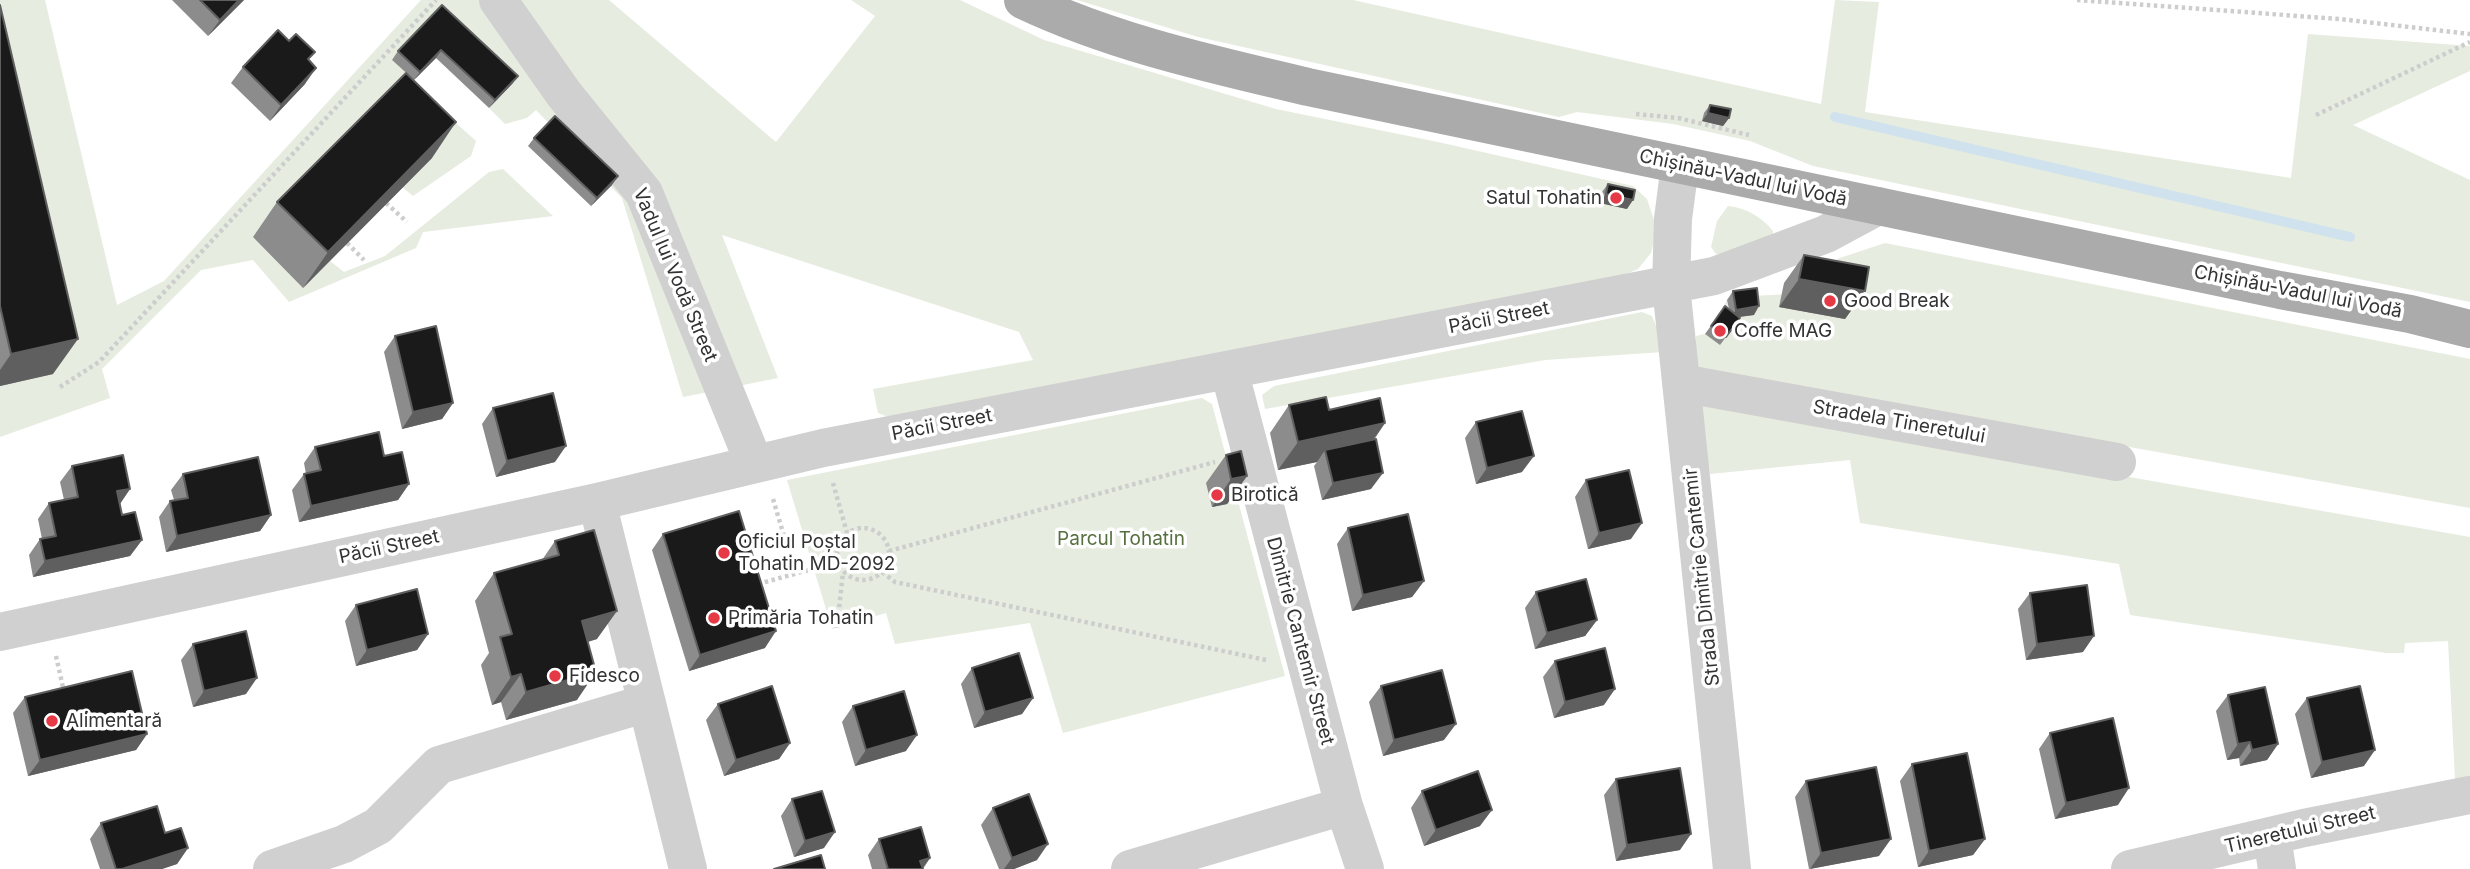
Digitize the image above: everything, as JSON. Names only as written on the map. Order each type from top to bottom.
[{"type":"main road","name":"Chișinău-Vadul lui Vodă","points":[[1023,0],[1056,16],[1175,56],[1308,87],[2267,287],[2410,314],[2470,329]]},
{"type":"street","name":"Vadul lui Vodă Street","points":[[498,0],[564,94],[644,193],[762,476]]},
{"type":"street","name":"Strada Dimitrie Cantemir","points":[[1680,165],[1673,219],[1671,286],[1732,869]]},
{"type":"street","name":"Păcii Street","points":[[0,632],[597,502],[762,476],[823,447],[1671,286],[1714,276],[1777,253],[1826,234],[1878,206]]},
{"type":"street","name":"Dimitrie Cantemir Street","points":[[1229,370],[1344,806],[1365,869]]},
{"type":"street","name":"Stradela Tineretului","points":[[1681,383],[2117,461]]},
{"type":"street","points":[[597,502],[688,869]]},
{"type":"street","points":[[272,869],[344,844],[377,826],[439,765],[647,703]]},
{"type":"street","name":"Tineretului Street","points":[[2130,869],[2275,852],[2470,795]]},
{"type":"street","points":[[1130,869],[1344,806]]},
{"type":"path","points":[[60,387],[99,362],[436,0]]},
{"type":"path","points":[[2077,0],[2340,19],[2470,34]]},
{"type":"path","points":[[2316,114],[2470,42]]},
{"type":"path","points":[[1626,113],[1678,118],[1749,135]]},
{"type":"path","points":[[386,203],[407,222]]},
{"type":"path","points":[[347,243],[364,260]]},
{"type":"path","points":[[823,447],[847,533]]},
{"type":"path","points":[[889,551],[1251,453]]},
{"type":"path","points":[[762,476],[795,573]]},
{"type":"path","points":[[857,528],[868,528],[878,533],[889,551],[882,572],[873,578],[852,578],[843,571],[838,562],[840,541],[847,533],[857,528]]},
{"type":"path","points":[[747,588],[838,562]]},
{"type":"path","points":[[837,628],[843,571]]},
{"type":"path","points":[[882,572],[895,582],[1267,660]]},
{"type":"green space","points":[[0,0],[45,0],[117,305],[164,281],[421,0],[609,0],[776,142],[875,16],[851,0],[960,0],[1044,40],[1276,109],[1633,186],[1647,199],[1657,229],[1651,253],[1638,269],[1619,277],[891,418],[878,413],[873,389],[1033,360],[1019,332],[722,235],[778,378],[683,397],[622,198],[536,110],[527,118],[505,124],[489,108],[512,84],[436,13],[392,60],[410,77],[303,287],[330,261],[344,272],[385,256],[489,172],[503,169],[553,216],[423,232],[416,248],[289,302],[253,260],[201,270],[102,369],[110,398],[0,437],[0,386],[53,373],[0,145]]},
{"type":"green space","points":[[1077,0],[1353,0],[1821,104],[1835,0],[1879,2],[1865,112],[2291,178],[2308,34],[2470,46],[2470,71],[2353,125],[2470,180],[2470,302],[1813,166],[1750,141],[1673,124],[1577,112],[1559,117],[1198,37]]},
{"type":"green space","points":[[437,106],[476,141],[471,156],[413,196],[402,187],[431,157]]},
{"type":"green space","points":[[1728,206],[1747,211],[1764,221],[1773,231],[1772,242],[1744,253],[1716,254],[1711,247],[1717,221]]},
{"type":"green space","points":[[1885,243],[2470,359],[2470,508],[1694,369],[1696,336],[1705,334],[1720,345],[1719,315],[1727,300],[1730,318],[1751,296],[1831,292],[1837,259]]},
{"type":"green space","points":[[1642,312],[1652,316],[1663,352],[1545,360],[1265,409],[1262,395],[1274,386]]},
{"type":"green space","name":"Parcul Tohatin","points":[[1202,398],[1212,404],[1285,676],[1063,733],[1030,623],[895,644],[886,613],[832,629],[787,480]]},
{"type":"green space","points":[[1698,401],[2470,537],[2470,778],[2455,779],[2448,641],[2405,643],[2404,653],[2386,653],[2130,615],[2119,564],[1860,523],[1850,460],[1710,474]]},
{"type":"building","points":[[200,0],[239,0],[220,20]]},
{"type":"building","points":[[0,5],[78,339],[11,354],[0,306]]},
{"type":"building","points":[[442,5],[518,76],[495,100],[441,50],[420,72],[398,51]]},
{"type":"building","points":[[278,30],[289,41],[296,34],[315,52],[308,59],[316,68],[281,105],[243,67]]},
{"type":"building","points":[[406,73],[456,122],[328,252],[277,202]]},
{"type":"building","points":[[1710,105],[1731,109],[1729,118],[1708,113]]},
{"type":"building","points":[[555,116],[618,176],[597,198],[534,138]]},
{"type":"building","points":[[1608,184],[1635,190],[1633,200],[1606,194]]},
{"type":"building","points":[[1804,255],[1869,267],[1865,291],[1799,279]]},
{"type":"building","points":[[1757,288],[1759,306],[1736,310],[1733,291]]},
{"type":"building","points":[[1725,306],[1740,318],[1726,337],[1711,326]]},
{"type":"building","points":[[436,326],[453,403],[413,412],[395,336]]},
{"type":"building","points":[[553,393],[566,446],[507,461],[493,408]]},
{"type":"building","points":[[1326,397],[1329,410],[1380,398],[1385,423],[1298,442],[1289,405]]},
{"type":"building","points":[[1522,411],[1534,456],[1487,468],[1476,422]]},
{"type":"building","points":[[379,432],[384,456],[402,452],[409,484],[311,506],[304,474],[321,470],[315,447]]},
{"type":"building","points":[[1376,439],[1383,473],[1333,483],[1325,450]]},
{"type":"building","points":[[1241,451],[1247,476],[1231,479],[1226,455]]},
{"type":"building","points":[[123,455],[130,489],[117,491],[122,515],[135,512],[142,540],[45,561],[40,539],[56,536],[49,503],[78,497],[72,466]]},
{"type":"building","points":[[258,457],[271,515],[177,536],[170,501],[188,498],[183,474]]},
{"type":"building","points":[[1629,470],[1642,523],[1599,533],[1586,480]]},
{"type":"building","name":"Primăria Tohatin","points":[[739,511],[776,631],[700,655],[663,534]]},
{"type":"building","points":[[1408,514],[1424,581],[1363,595],[1348,528]]},
{"type":"building","points":[[594,530],[617,611],[582,621],[596,672],[526,692],[521,674],[511,677],[500,637],[512,634],[494,573],[559,555],[555,541]]},
{"type":"building","points":[[1586,579],[1597,620],[1547,633],[1536,592]]},
{"type":"building","points":[[2087,585],[2094,636],[2037,644],[2030,593]]},
{"type":"building","points":[[417,589],[428,634],[367,650],[356,605]]},
{"type":"building","points":[[246,631],[257,678],[204,691],[193,644]]},
{"type":"building","points":[[1605,648],[1615,689],[1565,702],[1555,661]]},
{"type":"building","points":[[1019,653],[1033,698],[985,712],[972,668]]},
{"type":"building","points":[[1442,670],[1456,724],[1394,740],[1381,686]]},
{"type":"building","points":[[132,671],[147,734],[40,760],[25,697]]},
{"type":"building","points":[[772,686],[790,743],[736,760],[718,704]]},
{"type":"building","points":[[2360,686],[2375,750],[2322,762],[2307,698]]},
{"type":"building","points":[[2265,687],[2278,744],[2252,750],[2250,742],[2238,744],[2228,695]]},
{"type":"building","points":[[904,691],[917,735],[866,750],[853,706]]},
{"type":"building","points":[[2113,718],[2129,788],[2066,803],[2050,733]]},
{"type":"building","points":[[1967,753],[1985,839],[1929,851],[1912,764]]},
{"type":"building","points":[[1876,767],[1891,839],[1821,853],[1806,781]]},
{"type":"building","points":[[1680,768],[1691,834],[1627,845],[1616,779]]},
{"type":"building","points":[[1478,771],[1492,810],[1436,830],[1422,791]]},
{"type":"building","points":[[822,791],[835,832],[805,841],[792,799]]},
{"type":"building","points":[[1029,794],[1048,844],[1012,858],[993,808]]},
{"type":"building","points":[[157,806],[165,833],[181,828],[188,848],[116,869],[101,823]]},
{"type":"building","points":[[921,827],[930,858],[920,861],[923,869],[888,869],[879,839]]},
{"type":"building","points":[[821,855],[825,869],[774,869]]},
{"type":"waterway","points":[[1835,117],[2350,237]]},
{"type":"place","name":"Satul Tohatin","points":[[1616,198]]},
{"type":"place","name":"Good Break","points":[[1830,301]]},
{"type":"place","name":"Coffe MAG","points":[[1720,331]]},
{"type":"place","name":"Birotică","points":[[1217,495]]},
{"type":"place","name":"Oficiul Poștal Tohatin MD-2092","points":[[724,553]]},
{"type":"place","name":"Primăria Tohatin","points":[[714,618]]},
{"type":"place","name":"Fidesco","points":[[555,676]]},
{"type":"place","name":"Alimentară","points":[[52,721]]}]
